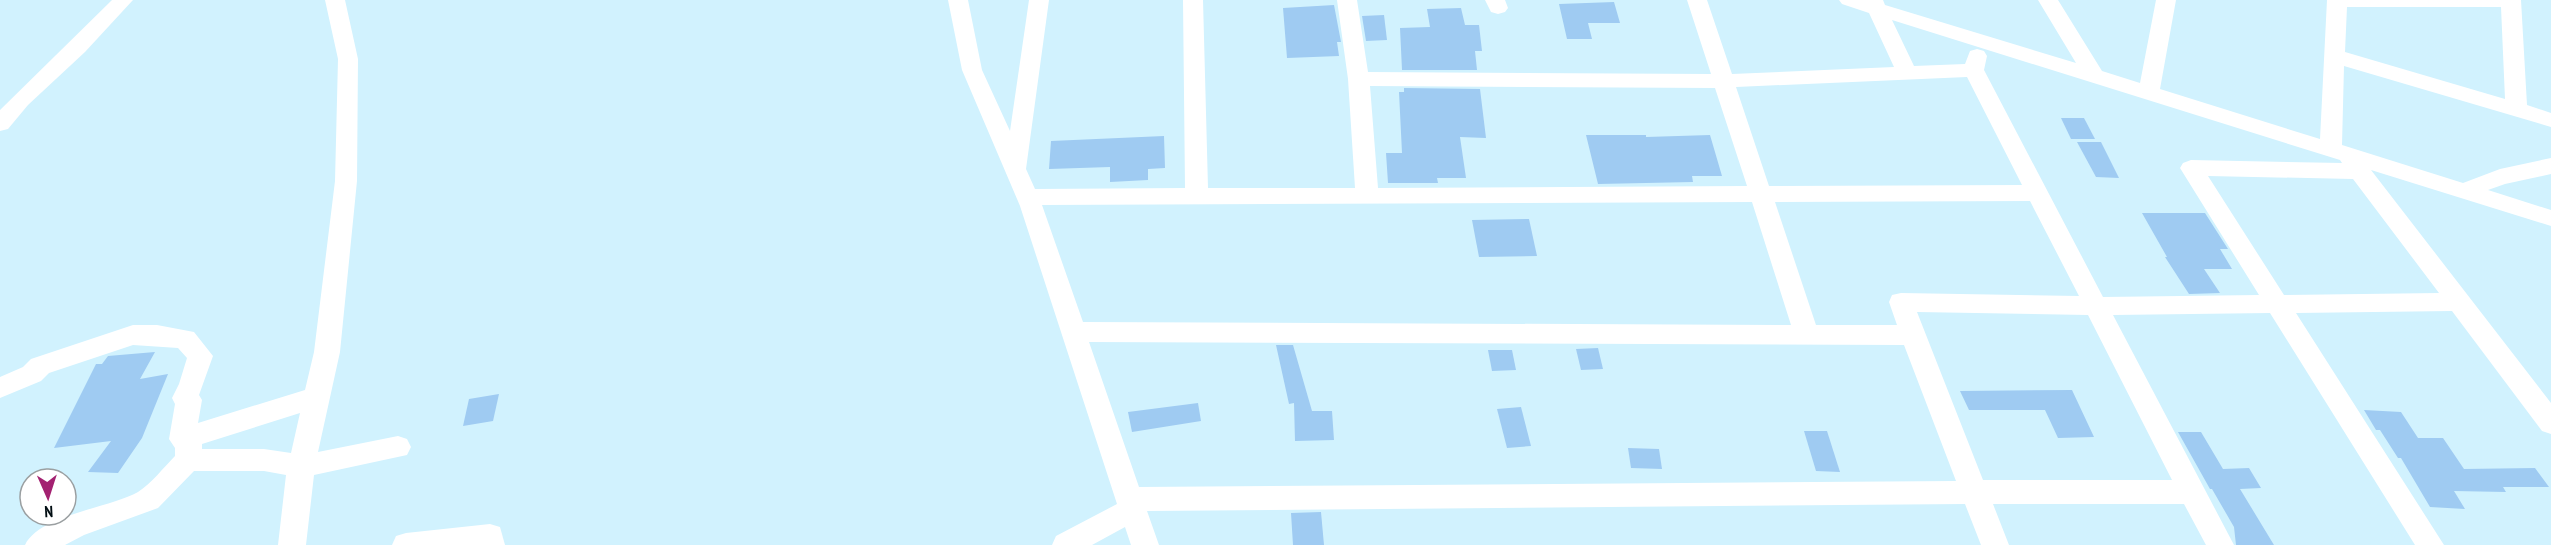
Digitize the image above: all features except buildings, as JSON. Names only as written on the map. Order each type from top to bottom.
[{"type":"street","points":[[0,123],[20,100],[78,47],[123,0]]},
{"type":"street","points":[[292,545],[301,466],[327,352],[346,181],[348,59],[335,0]]},
{"type":"street","points":[[958,0],[972,70],[1027,198],[1145,545]]},
{"type":"street","points":[[1016,170],[1039,0]]},
{"type":"street","points":[[1193,0],[1197,196]]},
{"type":"street","points":[[1347,0],[1359,79],[1367,195]]},
{"type":"street","points":[[1697,0],[1807,334]]},
{"type":"street","points":[[1849,0],[1875,4],[2346,158],[2551,218]]},
{"type":"street","points":[[2048,0],[2094,76]]},
{"type":"street","points":[[2149,93],[2162,1]]},
{"type":"street","points":[[2516,110],[2511,1],[2337,1],[2334,56],[2346,158],[2549,418]]},
{"type":"street","points":[[1875,4],[1907,73]]},
{"type":"street","points":[[1981,40],[1974,70],[2220,545]]},
{"type":"street","points":[[2334,56],[2551,120]]},
{"type":"street","points":[[1359,79],[1724,81],[1974,70]]},
{"type":"street","points":[[2346,158],[2191,168],[2430,545]]},
{"type":"street","points":[[2464,191],[2500,177],[2551,166]]},
{"type":"street","points":[[1027,198],[2037,193]]},
{"type":"street","points":[[1995,545],[1901,302],[2095,306],[2459,302]]},
{"type":"street","points":[[1073,332],[1913,335]]},
{"type":"street","points":[[0,388],[32,374],[40,366],[133,335],[157,335],[185,339],[200,356],[192,384],[185,398],[189,400],[185,449],[148,500],[74,526],[39,545]]},
{"type":"street","points":[[185,449],[317,397]]},
{"type":"street","points":[[185,449],[301,466],[398,447]]},
{"type":"street","points":[[1066,545],[1131,504],[1974,492],[2192,492]]},
{"type":"street","points":[[406,545],[490,536],[490,545]]}]
